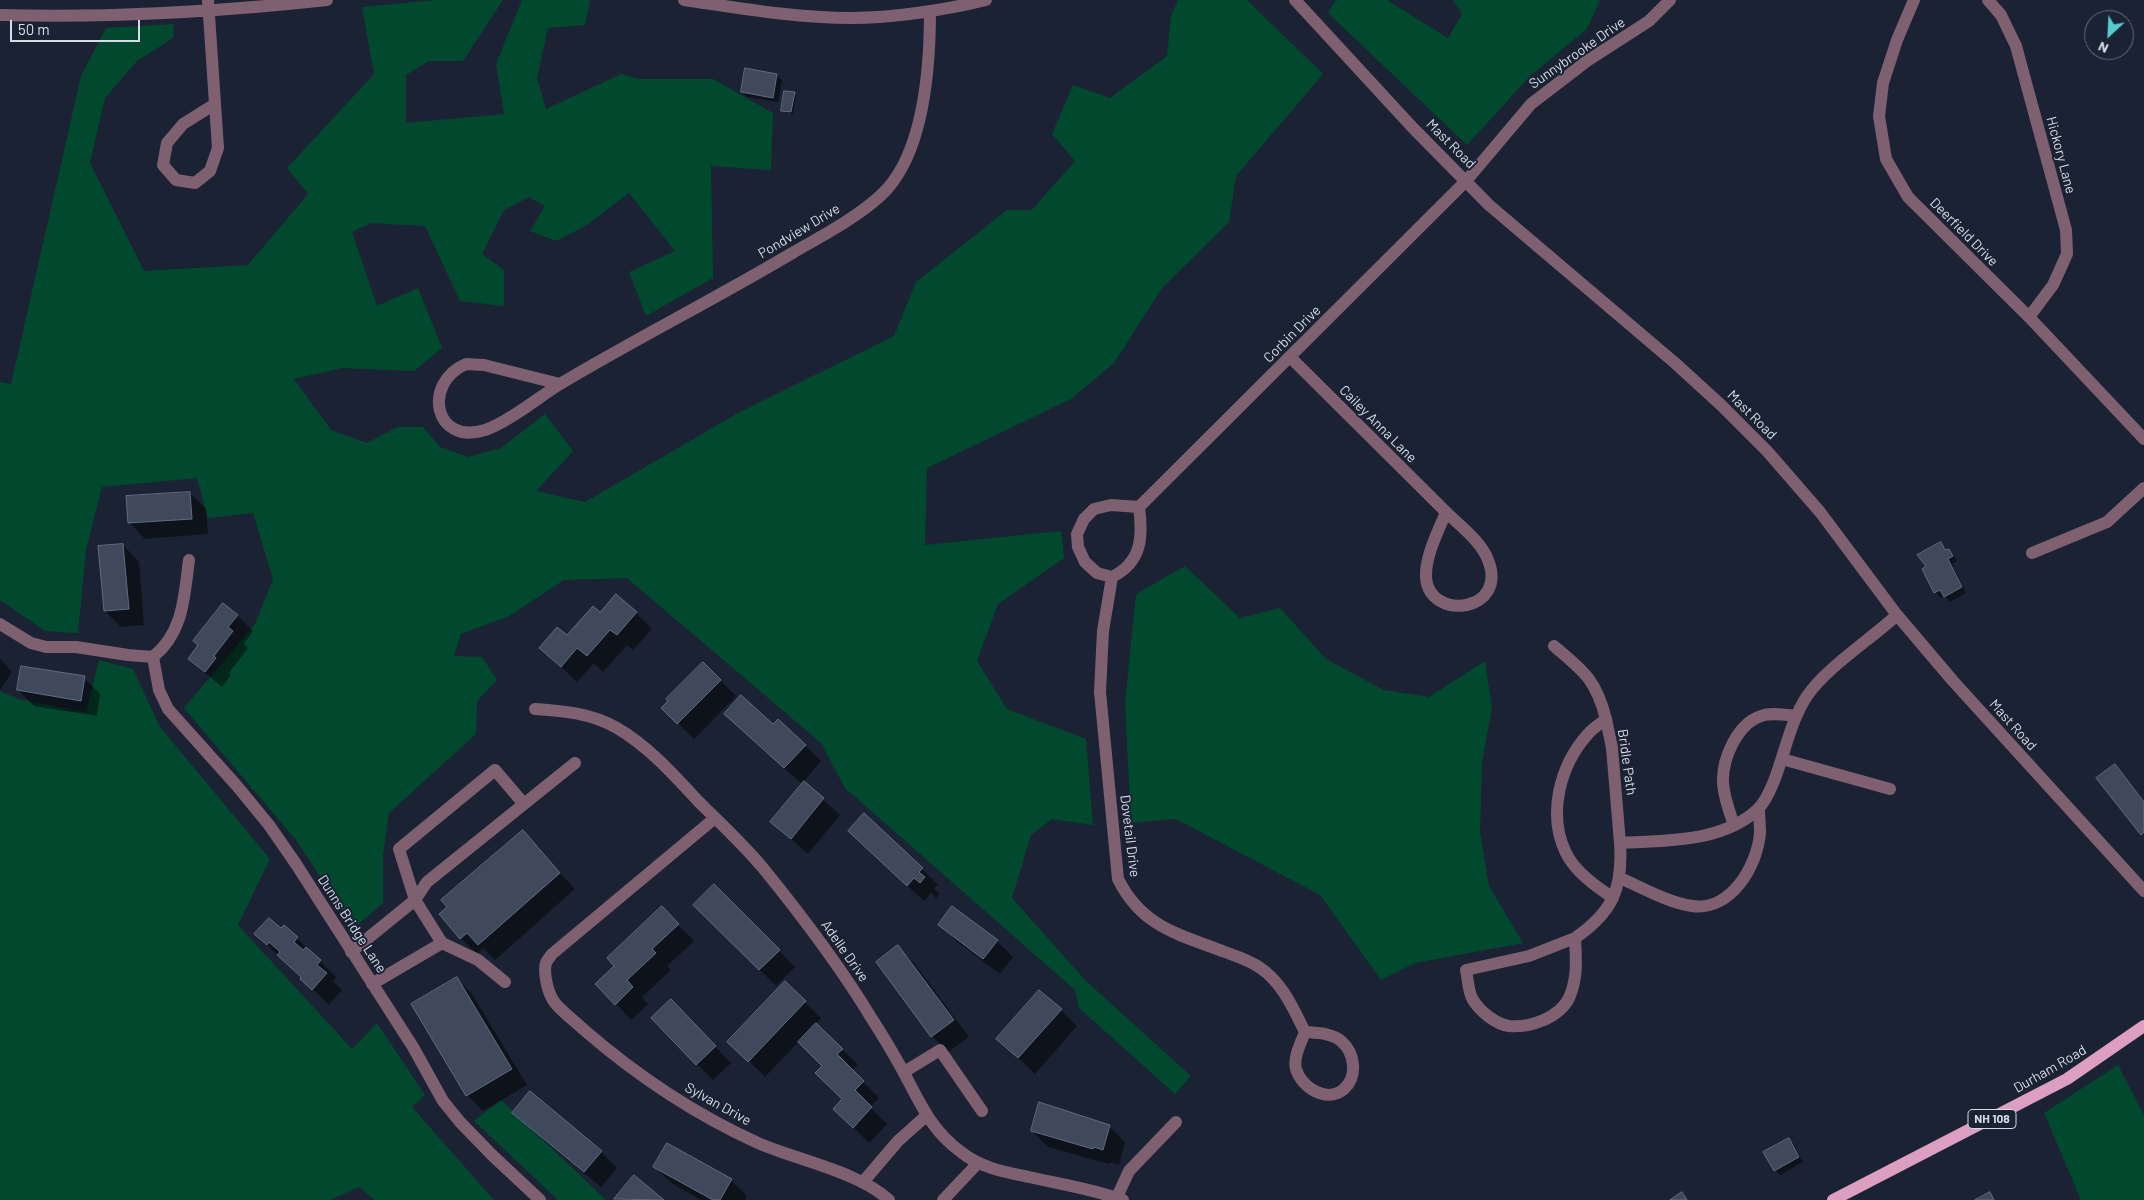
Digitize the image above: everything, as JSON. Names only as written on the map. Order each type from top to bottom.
[{"type":"main road","name":"Durham Road","points":[[1833,1200],[2068,1079],[2144,1026]]},
{"type":"street","points":[[0,15],[103,16],[209,6],[327,0]]},
{"type":"street","points":[[684,0],[810,16],[852,18],[930,11],[986,0]]},
{"type":"street","name":"Mast Road","points":[[1295,0],[1413,128],[1489,205],[1675,363],[1741,425],[1803,492],[1897,615],[1953,681],[2144,891]]},
{"type":"street","name":"Sunnybrooke Drive","points":[[1466,181],[1531,104],[1587,61],[1649,21],[1670,0]]},
{"type":"street","name":"Deerfield Drive","points":[[1914,0],[1897,40],[1883,83],[1879,116],[1886,159],[1908,197],[2029,317],[2144,439]]},
{"type":"street","name":"Hickory Lane","points":[[1988,0],[2001,16],[2016,46],[2066,230],[2066,254],[2053,285],[2029,317]]},
{"type":"street","points":[[209,6],[218,148],[210,171],[195,183],[176,180],[163,165],[166,143],[183,124],[215,104]]},
{"type":"street","name":"Pondview Drive","points":[[560,384],[484,365],[466,364],[454,369],[444,381],[438,408],[442,420],[454,429],[470,433],[485,430],[501,422],[560,384],[829,232],[888,188],[902,166],[919,119],[924,94],[930,11]]},
{"type":"street","name":"Corbin Drive","points":[[1139,507],[1466,181]]},
{"type":"street","name":"Cailey Anna Lane","points":[[1290,357],[1446,512],[1479,545],[1488,559],[1492,574],[1490,587],[1482,599],[1470,606],[1455,606],[1441,601],[1430,592],[1426,577],[1429,556],[1446,512]]},
{"type":"street","points":[[2032,553],[2106,522],[2144,488]]},
{"type":"street","points":[[1111,505],[1139,507],[1142,530],[1138,550],[1132,562],[1124,571],[1112,577],[1097,573],[1085,562],[1078,547],[1077,534],[1084,519],[1094,509],[1111,505]]},
{"type":"street","points":[[0,624],[31,643],[46,647],[76,647],[128,656],[153,657],[164,648],[177,624],[183,607],[189,560]]},
{"type":"street","name":"Dovetail Drive","points":[[1112,577],[1103,632],[1100,692],[1118,879],[1127,898],[1142,914],[1162,927],[1259,967],[1284,992],[1305,1032]]},
{"type":"street","points":[[1620,843],[1700,836],[1717,832],[1734,825],[1759,809],[1767,797],[1796,716],[1808,696],[1821,680],[1897,615]]},
{"type":"street","points":[[1554,646],[1589,678],[1597,689],[1606,719]]},
{"type":"street","name":"Dunns Bridge Lane","points":[[153,657],[159,690],[168,709],[269,825],[413,1046],[443,1101],[460,1122],[492,1155],[540,1200]]},
{"type":"street","name":"Adelle Drive","points":[[535,709],[578,712],[617,728],[643,746],[667,768],[715,818],[761,867],[813,930],[860,999],[904,1072],[926,1116],[944,1137],[978,1163],[998,1170],[1120,1199]]},
{"type":"street","points":[[1734,825],[1725,799],[1723,781],[1728,757],[1738,734],[1748,723],[1762,715],[1796,716]]},
{"type":"street","name":"Bridle Path","points":[[1606,719],[1612,748],[1620,843],[1620,878],[1613,898],[1598,888],[1566,854],[1559,835],[1556,815],[1558,794],[1564,773],[1588,734],[1606,719]]},
{"type":"street","points":[[1782,759],[1890,789]]},
{"type":"street","points":[[351,952],[415,900],[426,882],[575,763]]},
{"type":"street","points":[[505,982],[478,960],[442,943],[415,900],[399,849],[495,770],[524,804]]},
{"type":"street","points":[[1620,878],[1675,901],[1692,906],[1706,907],[1719,902],[1731,895],[1742,881],[1755,855],[1760,834],[1759,809]]},
{"type":"street","name":"Sylvan Drive","points":[[715,818],[552,954],[546,962],[546,971],[553,1000],[632,1069],[660,1089],[717,1123],[758,1143],[863,1182],[889,1200]]},
{"type":"street","points":[[1575,938],[1577,967],[1574,985],[1568,1000],[1559,1011],[1546,1019],[1524,1026],[1508,1026],[1494,1020],[1481,1010],[1472,998],[1466,970],[1529,956],[1575,938],[1592,926],[1613,898]]},
{"type":"street","points":[[372,984],[442,943]]},
{"type":"street","points":[[1305,1032],[1329,1035],[1341,1041],[1351,1054],[1354,1066],[1352,1078],[1344,1090],[1331,1094],[1315,1092],[1302,1082],[1296,1068],[1297,1053],[1305,1032]]},
{"type":"street","points":[[904,1072],[940,1050],[982,1111]]},
{"type":"street","points":[[863,1182],[898,1140],[926,1116]]},
{"type":"street","points":[[1120,1199],[1129,1171],[1176,1122]]},
{"type":"street","points":[[943,1200],[978,1163]]},
{"type":"green space","points":[[436,0],[503,0],[463,61],[429,61],[406,75],[406,123],[504,114],[496,64],[522,0],[590,0],[585,25],[548,28],[537,78],[546,109],[621,74],[638,79],[713,79],[773,113],[771,170],[711,166],[713,278],[646,316],[629,272],[675,251],[629,193],[587,225],[556,241],[530,231],[545,206],[529,197],[504,210],[482,254],[504,270],[504,306],[460,301],[425,226],[371,223],[352,232],[377,306],[418,288],[442,348],[414,371],[342,368],[294,379],[331,430],[367,443],[398,427],[423,427],[440,447],[468,457],[501,448],[545,414],[573,451],[536,491],[585,502],[738,413],[894,336],[916,282],[1007,210],[1032,210],[1075,161],[1052,134],[1073,85],[1110,98],[1167,56],[1171,16],[1178,0],[1247,0],[1323,74],[1236,176],[1229,222],[1162,288],[1114,363],[1071,399],[927,468],[925,545],[1061,531],[1064,558],[998,604],[977,661],[1007,709],[1086,739],[1093,825],[1052,819],[1031,835],[1012,898],[1086,981],[1191,1076],[1175,1094],[1079,1008],[1075,990],[845,788],[821,743],[627,578],[564,580],[509,616],[461,634],[454,656],[482,657],[497,680],[477,701],[476,734],[389,813],[383,855],[383,903],[354,928],[296,840],[184,708],[255,624],[273,579],[253,513],[208,518],[197,478],[102,487],[86,550],[78,633],[45,631],[0,600],[0,382],[11,384],[81,76],[106,28],[174,24],[173,38],[137,61],[105,98],[90,163],[144,271],[248,265],[308,194],[287,168],[374,74],[362,7]]},
{"type":"green space","points":[[1336,0],[1387,0],[1448,38],[1462,14],[1453,0],[1600,0],[1587,29],[1531,75],[1467,145],[1328,13]]},
{"type":"green space","points":[[1185,566],[1240,618],[1280,608],[1326,659],[1384,690],[1429,697],[1485,661],[1492,708],[1482,763],[1480,833],[1489,886],[1523,943],[1415,963],[1381,980],[1320,895],[1176,819],[1131,823],[1125,703],[1136,594]]},
{"type":"green space","points":[[99,660],[133,669],[160,727],[270,859],[238,925],[352,1049],[377,1023],[425,1095],[412,1107],[494,1200],[375,1200],[359,1187],[330,1200],[0,1200],[0,691],[18,699],[86,712]]},
{"type":"green space","points":[[2118,1065],[2144,1115],[2144,1200],[2081,1200],[2044,1113]]},
{"type":"green space","points":[[501,1100],[606,1200],[558,1200],[474,1121]]},
{"type":"building","points":[[745,68],[777,74],[773,98],[741,92]]},
{"type":"building","points":[[784,91],[795,92],[791,112],[781,111]]},
{"type":"building","points":[[190,492],[192,519],[128,523],[126,496]]},
{"type":"building","points":[[1941,542],[1945,550],[1949,549],[1953,556],[1948,559],[1962,587],[1944,597],[1940,590],[1934,593],[1922,569],[1926,566],[1917,555]]},
{"type":"building","points":[[123,544],[129,609],[104,611],[98,546]]},
{"type":"building","points":[[616,594],[637,612],[617,635],[610,630],[587,656],[577,648],[561,667],[539,648],[557,627],[567,635],[593,606],[600,612]]},
{"type":"building","points":[[223,603],[238,615],[228,627],[233,631],[214,656],[216,658],[205,672],[188,659],[198,645],[193,641]]},
{"type":"building","points":[[703,662],[721,680],[677,724],[661,708],[668,701],[666,699]]},
{"type":"building","points":[[21,666],[85,676],[81,701],[17,690]]},
{"type":"building","points":[[741,695],[773,724],[778,719],[806,745],[784,768],[724,714]]},
{"type":"building","points":[[2115,764],[2144,802],[2144,832],[2141,835],[2096,778]]},
{"type":"building","points":[[804,781],[824,798],[791,839],[770,822]]},
{"type":"building","points":[[864,813],[923,868],[919,872],[925,877],[920,883],[914,878],[907,886],[848,831]]},
{"type":"building","points":[[523,830],[560,873],[478,945],[467,933],[460,939],[439,914],[447,907],[441,900]]},
{"type":"building","points":[[714,884],[780,950],[759,970],[693,905]]},
{"type":"building","points":[[662,906],[679,924],[652,949],[656,953],[627,980],[633,987],[615,1005],[595,984],[614,966],[607,958]]},
{"type":"building","points":[[952,906],[998,940],[983,959],[938,925]]},
{"type":"building","points":[[269,918],[281,928],[284,925],[298,937],[294,942],[303,950],[306,947],[321,960],[317,965],[327,973],[312,990],[277,955],[280,952],[269,942],[267,945],[254,934]]},
{"type":"building","points":[[898,945],[954,1020],[931,1037],[876,962]]},
{"type":"building","points":[[457,977],[512,1069],[466,1096],[411,1004]]},
{"type":"building","points":[[785,981],[806,1001],[748,1062],[727,1042]]},
{"type":"building","points":[[1039,990],[1062,1009],[1018,1058],[996,1039]]},
{"type":"building","points":[[671,999],[716,1046],[696,1065],[651,1018]]},
{"type":"building","points":[[816,1023],[843,1049],[837,1054],[864,1081],[855,1090],[872,1107],[853,1128],[833,1109],[842,1099],[815,1073],[822,1066],[798,1042]]},
{"type":"building","points":[[530,1091],[602,1151],[584,1172],[512,1113]]},
{"type":"building","points":[[1039,1102],[1110,1125],[1103,1150],[1094,1147],[1093,1149],[1031,1131]]},
{"type":"building","points":[[1789,1138],[1799,1157],[1774,1171],[1763,1152]]},
{"type":"building","points":[[667,1143],[732,1179],[720,1200],[713,1200],[653,1167]]},
{"type":"building","points":[[634,1175],[664,1200],[614,1199]]},
{"type":"building","points":[[1682,1192],[1687,1200],[1670,1200]]},
{"type":"building","points":[[1990,1192],[1994,1200],[1975,1200]]}]
